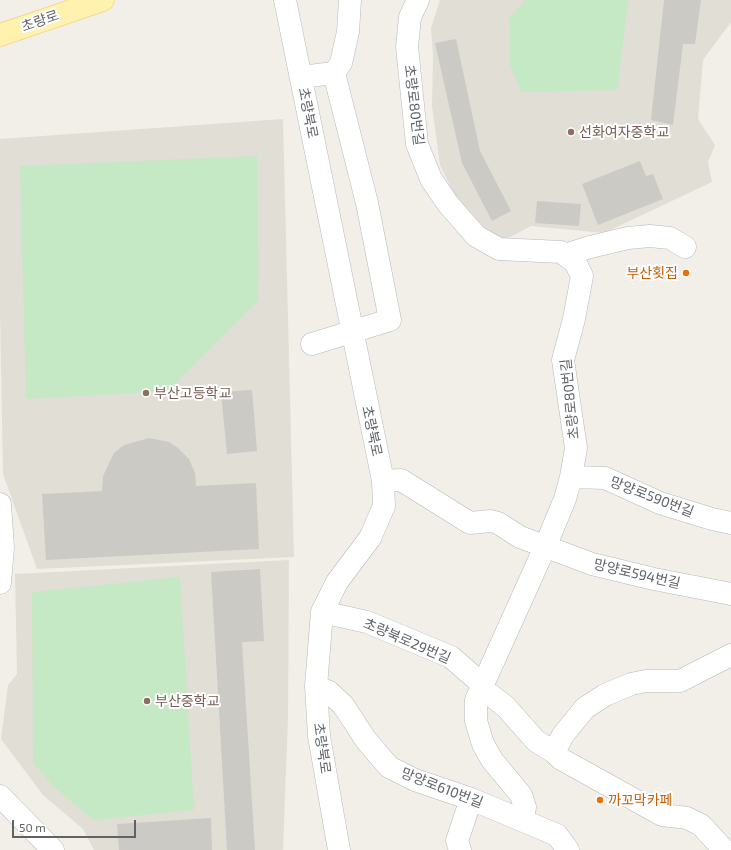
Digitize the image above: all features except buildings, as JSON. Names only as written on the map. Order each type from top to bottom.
[{"type":"main road","name":"초량로","points":[[0,35],[103,0]]},
{"type":"street","name":"초량북로","points":[[285,0],[382,481],[384,506],[370,538],[337,582],[322,612],[316,686],[319,736],[339,850]]},
{"type":"street","points":[[301,77],[334,73],[342,63],[348,32],[350,0]]},
{"type":"street","name":"초량로80번길","points":[[418,0],[410,17],[408,47],[417,144],[432,179],[448,204],[476,236],[499,249],[561,252],[575,262],[582,276],[574,319],[563,360],[576,448],[571,477],[565,498],[545,547],[476,700],[476,720],[483,744],[492,760],[521,795],[525,807],[523,819]]},
{"type":"street","points":[[312,344],[390,320],[367,203],[334,73]]},
{"type":"street","points":[[565,255],[590,246],[628,238],[650,236],[670,238],[685,247]]},
{"type":"street","name":"망양로590번길","points":[[571,477],[605,478],[660,503],[712,519],[731,523]]},
{"type":"street","name":"망양로594번길","points":[[382,481],[401,480],[470,523],[491,521],[498,523],[520,537],[592,564],[654,579],[731,594]]},
{"type":"street","points":[[0,504],[4,547],[0,583]]},
{"type":"street","name":"초량북로29번길","points":[[322,612],[367,622],[451,657],[482,688],[506,707],[536,741],[554,752],[561,759],[662,815],[687,818],[701,825],[724,850]]},
{"type":"street","points":[[554,752],[563,735],[585,708],[605,695],[631,684],[646,681],[680,680],[731,655]]},
{"type":"street","name":"망양로610번길","points":[[316,686],[329,692],[343,705],[366,740],[389,767],[414,780],[471,799],[523,819],[557,835],[568,850]]},
{"type":"street","points":[[0,796],[53,850]]},
{"type":"street","points":[[460,850],[458,841],[471,799]]},
{"type":"shaded area","name":"선화여자중학교","points":[[440,0],[731,0],[731,22],[703,60],[698,119],[715,145],[708,162],[712,182],[604,233],[531,226],[505,240],[488,232],[454,194],[440,165],[432,106],[433,54],[431,28]]},
{"type":"shaded area","name":"부산고등학교","points":[[283,119],[294,557],[37,569],[3,474],[0,313],[0,139]]},
{"type":"shaded area","name":"부산중학교","points":[[289,560],[288,717],[283,850],[94,850],[83,829],[43,795],[1,739],[8,685],[17,674],[15,574]]},
{"type":"green space","points":[[525,0],[628,0],[617,90],[521,92],[510,66],[510,18]]},
{"type":"green space","points":[[257,156],[258,301],[168,391],[26,399],[20,166]]},
{"type":"green space","points":[[180,577],[194,810],[94,820],[53,786],[33,762],[32,592]]},
{"type":"place","name":"선화여자중학교","points":[[571,132]]},
{"type":"place","name":"부산횟집","points":[[686,273]]},
{"type":"place","name":"부산고등학교","points":[[146,393]]},
{"type":"place","name":"부산중학교","points":[[147,701]]},
{"type":"place","name":"까꼬막카페","points":[[600,800]]}]
